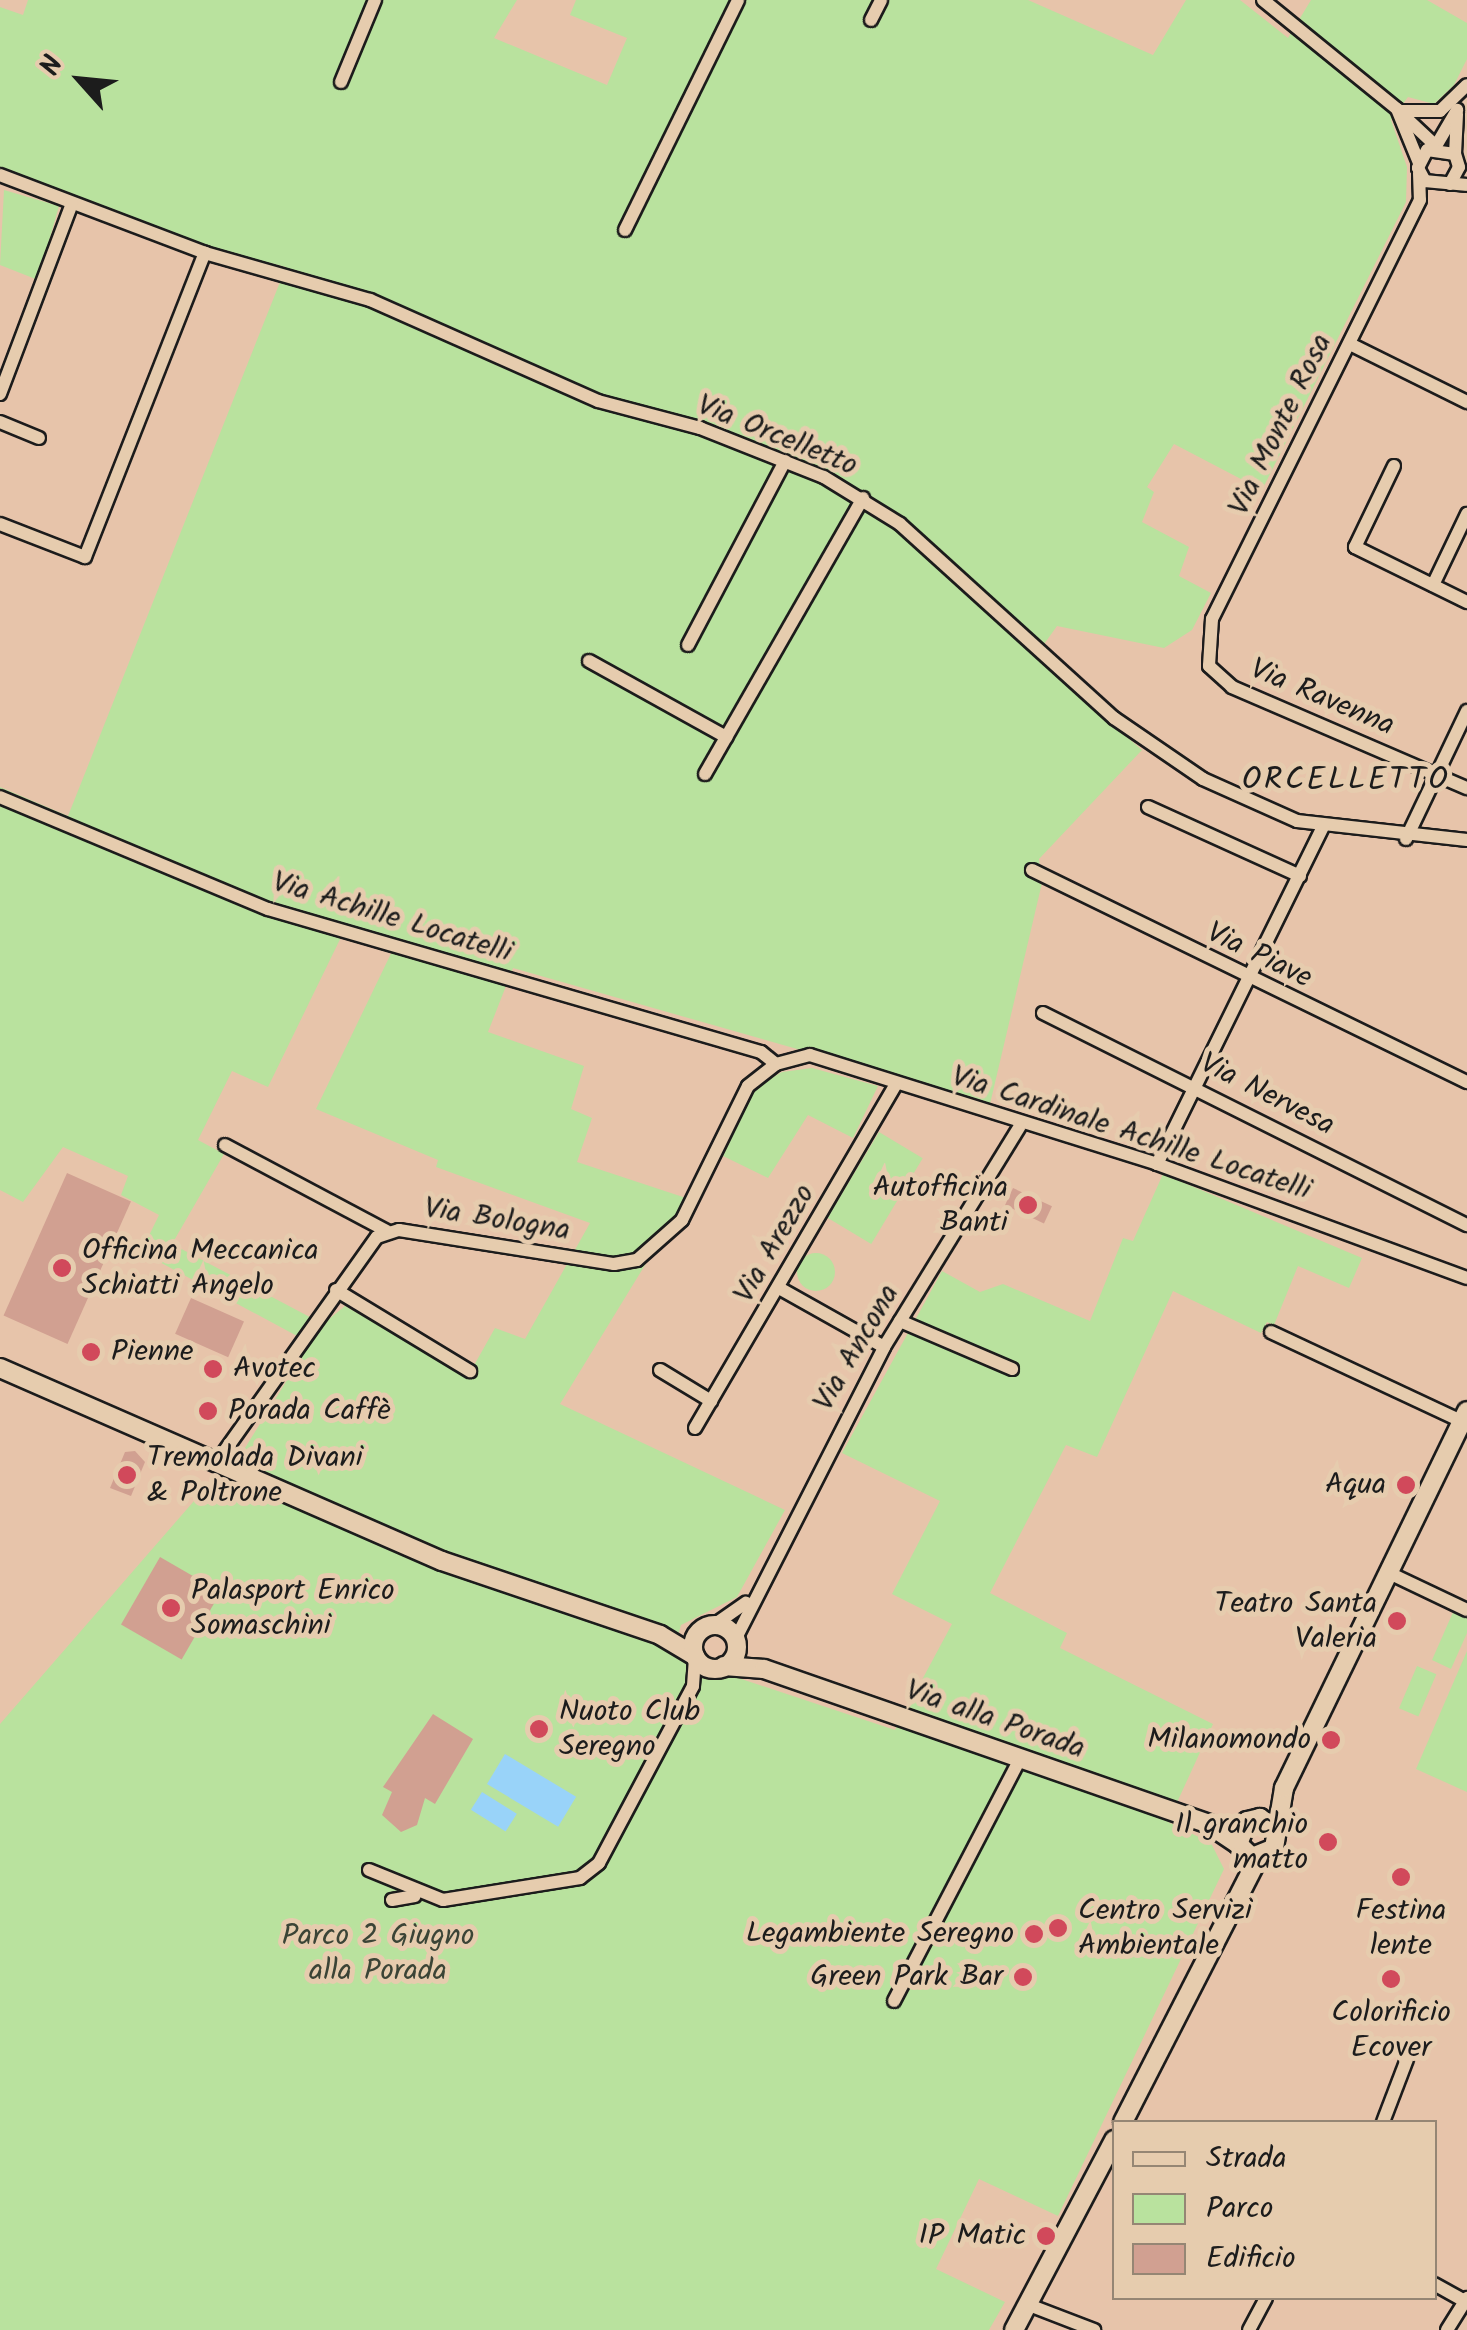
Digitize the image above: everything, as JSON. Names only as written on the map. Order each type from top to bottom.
[{"type":"street","points":[[341,82],[375,0]]},
{"type":"street","points":[[625,230],[738,0]]},
{"type":"street","points":[[871,20],[882,0]]},
{"type":"street","points":[[1263,0],[1460,163]]},
{"type":"street","points":[[1398,111],[1440,111],[1467,86]]},
{"type":"street","points":[[1447,185],[1419,168],[1436,146],[1467,86]]},
{"type":"street","points":[[1447,185],[1460,163],[1457,110]]},
{"type":"street","name":"Via Monte Rosa","points":[[1214,676],[1212,619],[1420,200],[1419,168],[1398,111]]},
{"type":"street","name":"Via Orcelletto","points":[[0,175],[205,253],[370,300],[598,401],[785,461],[863,498],[1130,732],[1244,802],[1323,826],[1406,839],[1467,840]]},
{"type":"street","points":[[1420,200],[1447,185],[1467,185]]},
{"type":"street","points":[[0,394],[72,203]]},
{"type":"street","points":[[0,524],[85,557],[205,253]]},
{"type":"street","points":[[1350,344],[1467,402]]},
{"type":"street","points":[[0,422],[39,438]]},
{"type":"street","points":[[688,645],[785,461]]},
{"type":"street","points":[[1394,466],[1355,547],[1467,602]]},
{"type":"street","points":[[705,774],[863,498]]},
{"type":"street","points":[[1433,585],[1467,514]]},
{"type":"street","points":[[589,662],[726,737]]},
{"type":"street","name":"Via Ravenna","points":[[1214,676],[1467,788]]},
{"type":"street","points":[[1406,839],[1467,711]]},
{"type":"street","name":"Via Achille Locatelli","points":[[0,796],[268,909],[761,1052],[776,1064]]},
{"type":"street","points":[[1148,807],[1300,876]]},
{"type":"street","points":[[1156,1164],[1323,826]]},
{"type":"street","name":"Via Piave","points":[[1032,870],[1246,980],[1467,1082]]},
{"type":"street","name":"Via Nervesa","points":[[1043,1013],[1467,1225]]},
{"type":"street","name":"Via Cardinale Achille Locatelli","points":[[776,1064],[810,1055],[1020,1126],[1156,1164],[1467,1278]]},
{"type":"street","name":"Via Bologna","points":[[221,1460],[336,1290],[387,1231],[614,1264],[637,1260],[682,1220],[739,1100],[776,1064]]},
{"type":"street","name":"Via Arezzo","points":[[695,1428],[896,1084]]},
{"type":"street","name":"Via Ancona","points":[[736,1643],[748,1601],[884,1346],[1020,1126]]},
{"type":"street","points":[[225,1145],[387,1231]]},
{"type":"street","points":[[779,1288],[884,1346]]},
{"type":"street","points":[[336,1290],[470,1371]]},
{"type":"street","points":[[900,1321],[1012,1369]]},
{"type":"street","points":[[1124,2120],[1465,1419],[1271,1332]]},
{"type":"street","points":[[0,1368],[221,1460],[442,1561],[660,1635],[721,1667]]},
{"type":"street","points":[[660,1370],[711,1401]]},
{"type":"street","points":[[1388,1572],[1467,1610]]},
{"type":"street","name":"Via Ancona","points":[[709,1626],[748,1601]]},
{"type":"street","points":[[660,1635],[709,1626]]},
{"type":"street","points":[[392,1900],[580,1878],[599,1863],[693,1686],[695,1656],[709,1626]]},
{"type":"street","name":"Via alla Porada","points":[[709,1626],[764,1668]]},
{"type":"street","points":[[693,1686],[721,1667],[736,1643]]},
{"type":"street","name":"Via alla Porada","points":[[721,1667],[764,1668],[1260,1845]]},
{"type":"street","points":[[894,2001],[1020,1759]]},
{"type":"street","points":[[1250,1820],[1284,1788]]},
{"type":"street","points":[[1250,1820],[1260,1845]]},
{"type":"street","points":[[1250,1820],[1260,1845]]},
{"type":"street","name":"Via alla Porada","points":[[1208,1824],[1250,1820]]},
{"type":"street","points":[[369,1870],[433,1898]]},
{"type":"street","points":[[1384,2120],[1407,2059]]},
{"type":"street","points":[[1014,2330],[1112,2144]]},
{"type":"street","points":[[1437,2285],[1466,2299],[1447,2330]]},
{"type":"street","points":[[1249,2330],[1265,2300]]},
{"type":"street","points":[[1030,2305],[1094,2330]]},
{"type":"green space","name":"Parco 2 Giugno alla Porada","points":[[28,0],[517,0],[494,38],[607,85],[627,38],[570,15],[576,0],[1028,0],[1153,55],[1186,0],[1240,0],[1288,38],[1311,0],[1427,0],[1467,23],[1467,59],[1454,85],[1434,104],[1408,97],[1391,120],[1407,167],[1406,202],[1262,490],[1174,444],[1147,487],[1154,492],[1142,522],[1189,547],[1179,576],[1211,593],[1192,630],[1164,648],[1057,626],[1042,647],[1042,663],[1142,750],[1039,859],[1042,883],[990,1104],[513,968],[488,1032],[584,1066],[571,1109],[592,1118],[577,1162],[686,1198],[560,1404],[785,1510],[737,1597],[681,1625],[672,1656],[895,1730],[952,1624],[892,1594],[940,1501],[842,1453],[942,1271],[980,1292],[1003,1284],[1090,1321],[1123,1238],[1133,1241],[1163,1174],[1362,1258],[1349,1288],[1298,1266],[1274,1325],[1267,1322],[1261,1333],[1173,1291],[1097,1457],[1066,1445],[990,1593],[1067,1633],[1060,1648],[1213,1724],[1168,1822],[1211,1843],[1224,1869],[1058,2216],[979,2179],[936,2269],[1005,2302],[989,2330],[0,2330],[0,1724],[214,1478],[227,1477],[310,1343],[141,1252],[159,1215],[121,1195],[128,1176],[63,1147],[23,1202],[0,1190],[0,787],[68,816],[286,267],[203,246],[0,170],[0,7],[23,15]],"holes":[[[347,925],[398,939],[316,1109],[438,1160],[436,1167],[590,1223],[525,1339],[495,1328],[468,1376],[345,1306],[323,1324],[172,1244],[224,1154],[198,1140],[232,1071],[268,1087]]]},
{"type":"green space","points":[[4,190],[59,206],[38,280],[0,265]]},
{"type":"green space","points":[[812,1068],[878,1086],[853,1138],[808,1115],[768,1178],[723,1156],[754,1088],[782,1072]]},
{"type":"green space","points":[[879,1132],[923,1158],[871,1244],[827,1218]]},
{"type":"green space","points":[[816,1253],[829,1259],[835,1272],[829,1285],[816,1291],[803,1285],[797,1272],[803,1259]]},
{"type":"green space","points":[[1454,1610],[1467,1616],[1467,1633],[1451,1669],[1432,1660]]},
{"type":"green space","points":[[1467,1651],[1467,1792],[1416,1769]]},
{"type":"green space","points":[[1417,1666],[1436,1674],[1418,1717],[1399,1708]]},
{"type":"water","points":[[505,1754],[576,1797],[558,1827],[487,1784]]},
{"type":"water","points":[[482,1792],[517,1814],[506,1832],[471,1810]]},
{"type":"building","name":"Officina Meccanica Schiatti Angelo","points":[[67,1173],[131,1201],[67,1344],[4,1316]]},
{"type":"building","name":"Autofficina Banti","points":[[1013,1188],[1052,1206],[1044,1223],[1005,1205]]},
{"type":"building","points":[[191,1298],[244,1322],[228,1357],[175,1334]]},
{"type":"building","name":"Tremolada Divani & Poltrone","points":[[135,1451],[145,1462],[131,1496],[110,1488],[125,1452]]},
{"type":"building","name":"Palasport Enrico Somaschini","points":[[160,1557],[221,1592],[182,1660],[121,1625]]},
{"type":"building","points":[[433,1714],[473,1739],[435,1804],[425,1798],[417,1825],[401,1832],[382,1815],[392,1792],[383,1787]]},
{"type":"place","name":"Autofficina Banti","points":[[1028,1205]]},
{"type":"place","name":"Officina Meccanica Schiatti Angelo","points":[[62,1268]]},
{"type":"place","name":"Pienne","points":[[91,1352]]},
{"type":"place","name":"Avotec","points":[[213,1369]]},
{"type":"place","name":"Porada Caffè","points":[[208,1411]]},
{"type":"place","name":"Tremolada Divani & Poltrone","points":[[127,1475]]},
{"type":"place","name":"Aqua","points":[[1406,1485]]},
{"type":"place","name":"Palasport Enrico Somaschini","points":[[171,1608]]},
{"type":"place","name":"Teatro Santa Valeria","points":[[1397,1621]]},
{"type":"place","name":"Nuoto Club Seregno","points":[[539,1729]]},
{"type":"place","name":"Milanomondo","points":[[1331,1740]]},
{"type":"place","name":"Il granchio matto","points":[[1328,1842]]},
{"type":"place","name":"Festina lente","points":[[1401,1877]]},
{"type":"place","name":"Centro Servizi Ambientale","points":[[1058,1928]]},
{"type":"place","name":"Legambiente Seregno","points":[[1034,1934]]},
{"type":"place","name":"Green Park Bar","points":[[1023,1977]]},
{"type":"place","name":"Colorificio Ecover","points":[[1391,1979]]},
{"type":"place","name":"IP Matic","points":[[1046,2236]]},
{"type":"district","name":"ORCELLETTO","points":[[1346,781]]}]
